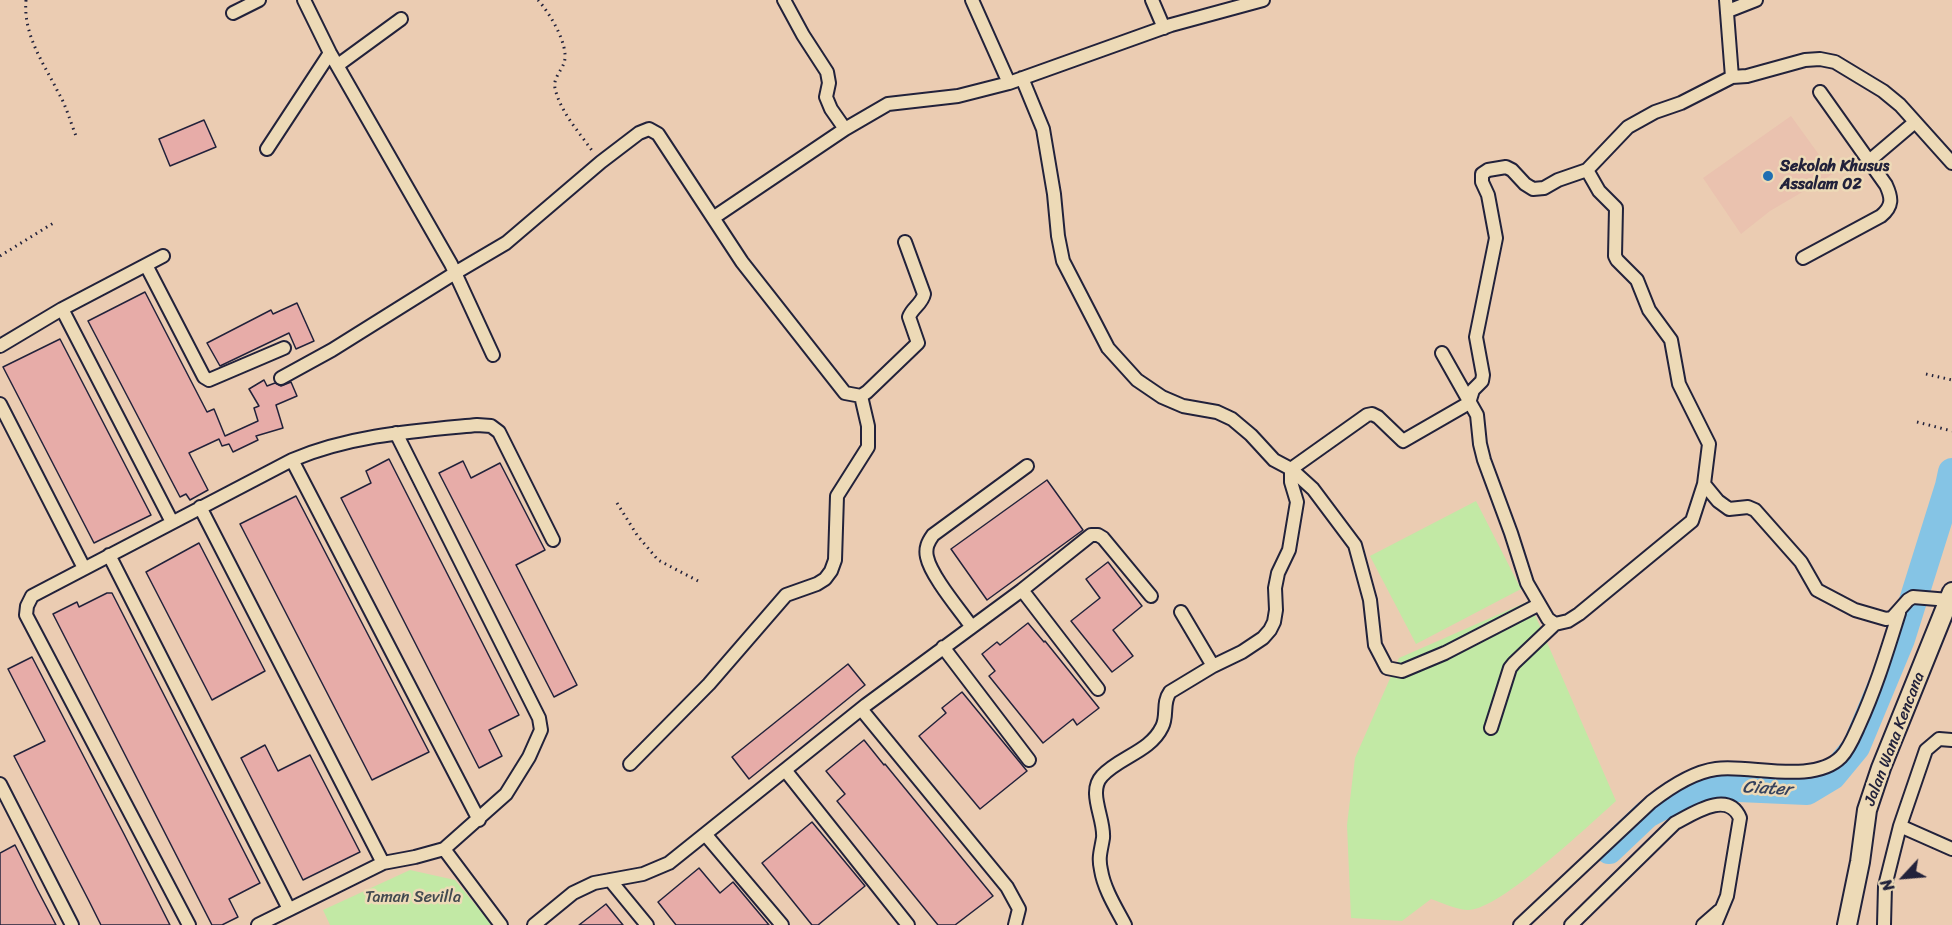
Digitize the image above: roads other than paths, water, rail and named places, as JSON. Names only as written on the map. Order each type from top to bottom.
[{"type":"street","points":[[233,13],[259,0]]},
{"type":"street","points":[[304,0],[330,52],[455,273],[493,355]]},
{"type":"street","points":[[784,0],[827,72],[829,83],[826,97],[831,109],[845,129]]},
{"type":"street","points":[[972,0],[1009,83]]},
{"type":"street","points":[[1152,0],[1164,28]]},
{"type":"street","points":[[713,218],[845,129],[888,104],[958,96],[1009,83],[1164,28],[1263,0]]},
{"type":"street","points":[[1732,78],[1727,6],[1756,0]]},
{"type":"street","points":[[338,65],[401,19]]},
{"type":"street","points":[[267,149],[330,52]]},
{"type":"street","points":[[1291,469],[1367,415],[1372,414],[1378,417],[1403,441],[1469,403],[1473,390],[1482,381],[1483,375],[1476,337],[1496,238],[1488,195],[1482,182],[1482,174],[1488,170],[1506,167],[1533,189],[1544,188],[1558,180],[1587,170],[1620,135],[1639,120],[1655,112],[1681,103],[1732,78],[1805,60],[1820,59],[1835,62],[1883,91],[1952,163]]},
{"type":"street","points":[[1022,78],[1043,129],[1063,261],[1108,348],[1137,380],[1162,397],[1183,406],[1217,412],[1232,419],[1278,463],[1291,469],[1313,489],[1355,544],[1370,600],[1375,645],[1387,668],[1402,671],[1445,654],[1538,605]]},
{"type":"street","points":[[1803,258],[1881,216],[1888,211],[1891,204],[1891,195],[1886,185],[1820,92]]},
{"type":"street","points":[[1869,161],[1915,122]]},
{"type":"street","points":[[281,378],[332,350],[506,243],[601,162],[639,133],[650,129],[654,130],[742,262],[845,393],[861,396],[876,385],[918,343],[909,317],[923,299],[924,294],[905,242]]},
{"type":"street","points":[[1491,728],[1510,668],[1555,624],[1568,621],[1579,614],[1692,521],[1704,484],[1709,444],[1679,384],[1671,340],[1649,310],[1637,280],[1615,256],[1616,208],[1599,191],[1587,170]]},
{"type":"street","points":[[0,346],[62,309],[163,256]]},
{"type":"street","points":[[146,265],[204,377],[213,380],[284,348]]},
{"type":"street","points":[[62,309],[172,522]]},
{"type":"street","points":[[1442,352],[1477,415],[1484,460],[1527,583],[1538,605],[1548,619],[1555,624]]},
{"type":"street","points":[[630,764],[709,684],[786,595],[800,588],[817,584],[831,571],[835,560],[837,496],[868,447],[868,426],[861,396]]},
{"type":"street","points":[[0,404],[84,568]]},
{"type":"street","points":[[189,925],[26,615],[28,600],[35,593],[292,460],[342,443],[396,433],[477,425],[491,426],[499,432],[553,540]]},
{"type":"street","points":[[258,925],[383,863],[444,849],[506,794],[528,757],[542,727],[396,433]]},
{"type":"street","points":[[292,460],[479,820]]},
{"type":"street","points":[[971,626],[930,568],[926,555],[927,543],[933,535],[1027,466]]},
{"type":"street","points":[[1125,925],[1110,897],[1101,872],[1099,853],[1103,837],[1096,792],[1097,783],[1111,768],[1152,741],[1163,726],[1166,699],[1170,692],[1263,638],[1274,622],[1275,588],[1278,573],[1289,550],[1297,502],[1291,482],[1291,469]]},
{"type":"street","points":[[1704,484],[1718,501],[1729,509],[1748,507],[1758,513],[1802,562],[1817,590],[1854,610],[1886,619],[1899,613]]},
{"type":"street","points":[[200,507],[383,863]]},
{"type":"street","points":[[534,925],[573,893],[594,883],[644,874],[669,863],[861,709],[1091,536],[1098,535],[1102,538],[1151,596]]},
{"type":"street","points":[[109,555],[290,909]]},
{"type":"street","points":[[1022,590],[1098,689]]},
{"type":"street","points":[[1520,925],[1651,802],[1669,788],[1714,769],[1803,771],[1827,765],[1841,757],[1849,746],[1879,678],[1899,613],[1913,597],[1947,597]]},
{"type":"street","name":"Jalan Wana Kencana","points":[[1847,925],[1868,810],[1881,768],[1947,597]]},
{"type":"street","points":[[1181,612],[1213,666]]},
{"type":"street","points":[[943,648],[1029,760]]},
{"type":"street","points":[[861,709],[1007,887],[1019,909],[1015,925]]},
{"type":"street","points":[[1884,925],[1885,886],[1900,826],[1926,750],[1939,739],[1952,740]]},
{"type":"street","points":[[784,770],[908,925]]},
{"type":"street","points":[[0,784],[72,925]]},
{"type":"street","points":[[1571,925],[1676,824],[1694,812],[1723,804],[1732,806],[1740,818],[1726,896],[1715,925]]},
{"type":"street","points":[[1900,826],[1952,849]]},
{"type":"street","points":[[705,834],[782,925]]},
{"type":"street","points":[[444,849],[501,925]]},
{"type":"street","points":[[610,880],[646,925]]},
{"type":"street","points":[[1703,925],[1722,908]]},
{"type":"waterway","name":"Ciater","points":[[1609,850],[1647,814],[1685,794],[1716,787],[1807,791],[1832,776],[1856,747],[1901,639],[1952,472]]},
{"type":"place","name":"Sekolah Khusus Assalam 02","points":[[1768,176]]},
{"type":"park label","name":"Taman Sevilla","points":[[413,898]]}]
